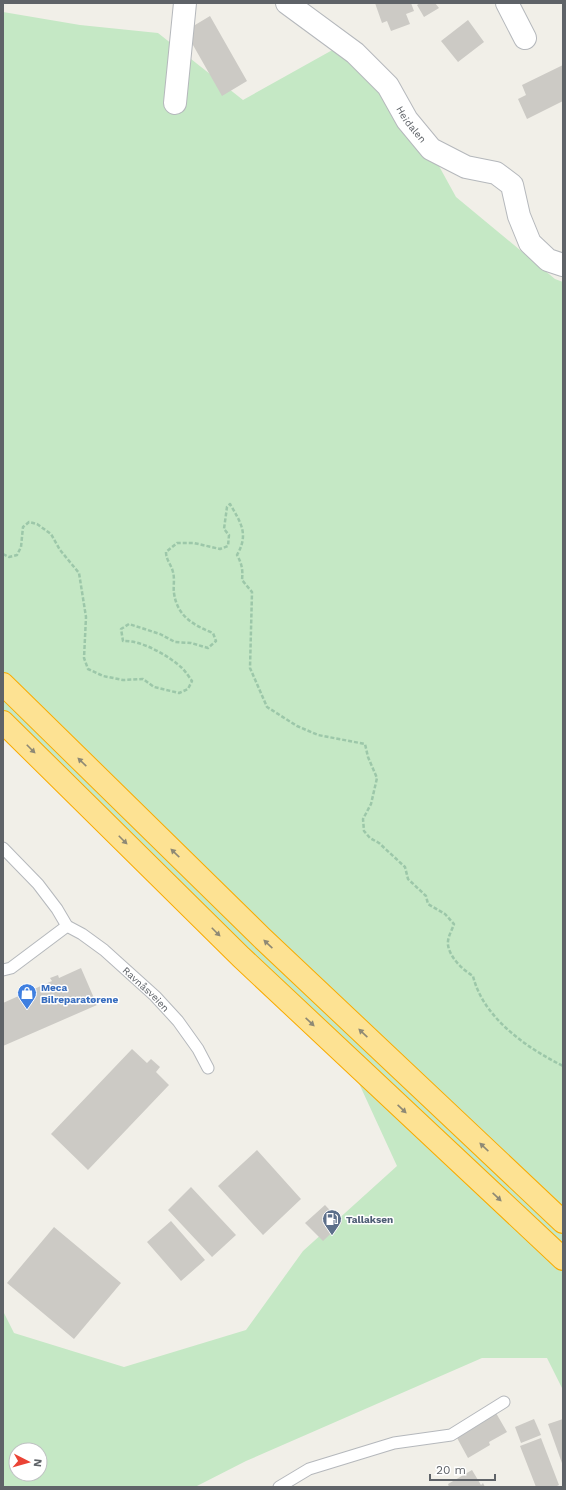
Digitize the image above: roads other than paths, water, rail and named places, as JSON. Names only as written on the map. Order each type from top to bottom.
[{"type":"highway","points":[[3,684],[267,942],[563,1222]]},
{"type":"highway","points":[[3,722],[247,962],[563,1259]]},
{"type":"street","points":[[175,103],[185,3]]},
{"type":"street","name":"Heidalen","points":[[287,3],[355,53],[388,86],[407,120],[431,149],[466,167],[496,173],[512,185],[519,216],[530,243],[548,260],[563,265]]},
{"type":"street","points":[[507,3],[525,38]]},
{"type":"lane","points":[[3,848],[38,884],[57,909],[67,926],[10,968],[3,970]]},
{"type":"lane","name":"Ravnåsveien","points":[[67,926],[82,934],[104,950],[155,996],[178,1021],[198,1049],[208,1068]]},
{"type":"lane","points":[[279,1487],[309,1469],[394,1443],[451,1435],[504,1402]]},
{"type":"place","name":"Meca Bilreparatørene","points":[[27,1010]]},
{"type":"place","name":"Tallaksen","points":[[332,1236]]}]
